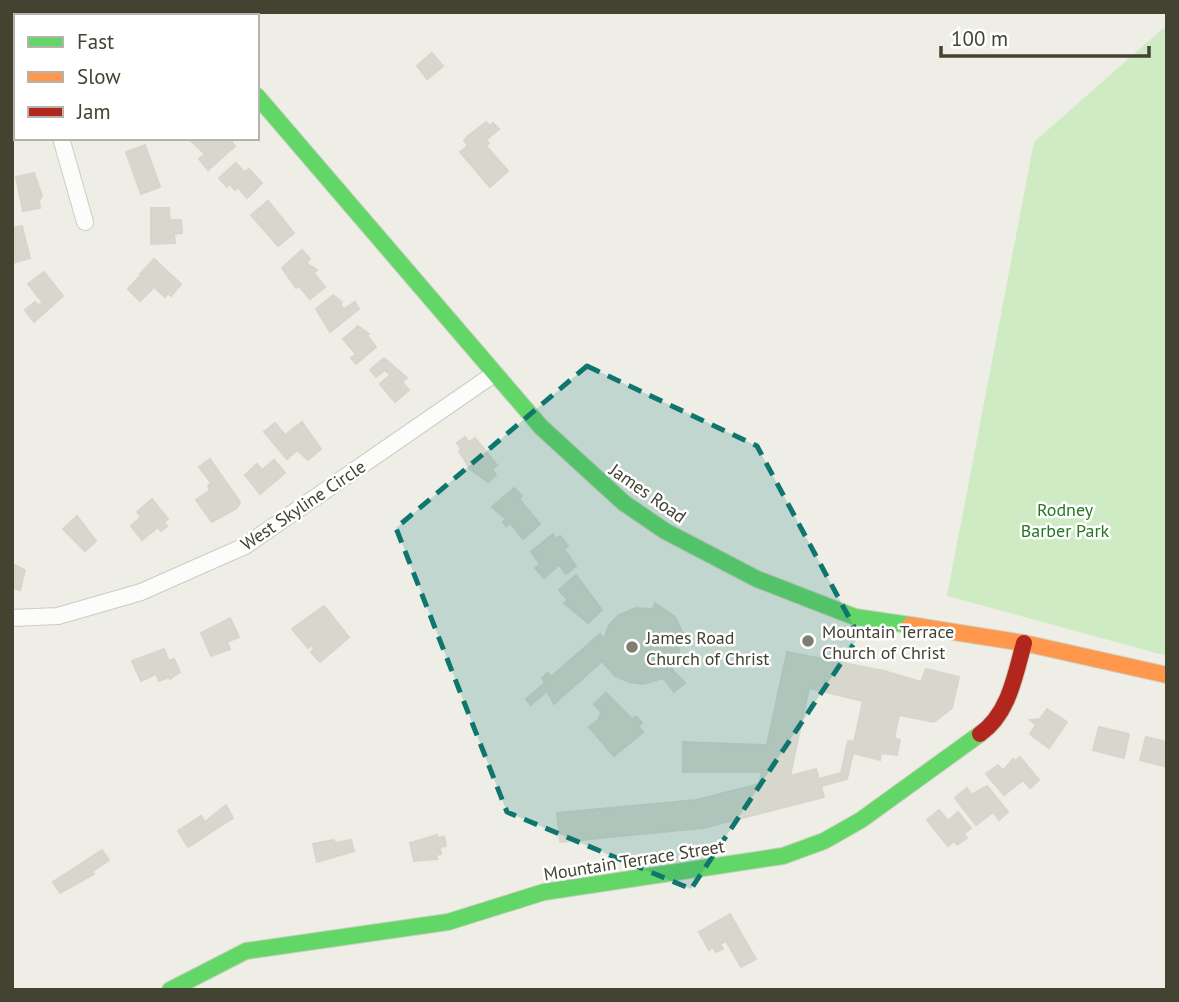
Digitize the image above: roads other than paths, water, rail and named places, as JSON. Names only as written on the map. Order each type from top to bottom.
[{"type":"main road","name":"James Road","points":[[259,98],[541,428],[595,479],[634,510],[706,554],[757,579],[855,617],[1024,643],[1167,676]]},
{"type":"main road","name":"Mountain Terrace Street","points":[[170,990],[246,951],[448,922],[544,892],[783,856],[824,841],[861,820],[990,727],[1009,696],[1024,643]]},
{"type":"street","points":[[62,140],[85,222]]},
{"type":"street","name":"West Skyline Circle","points":[[12,618],[58,616],[141,592],[245,546],[494,374]]},
{"type":"place","name":"Mountain Terrace Church of Christ","points":[[808,641]]},
{"type":"place","name":"James Road Church of Christ","points":[[632,647]]},
{"type":"park label","name":"Rodney Barber Park","points":[[1065,519]]}]
